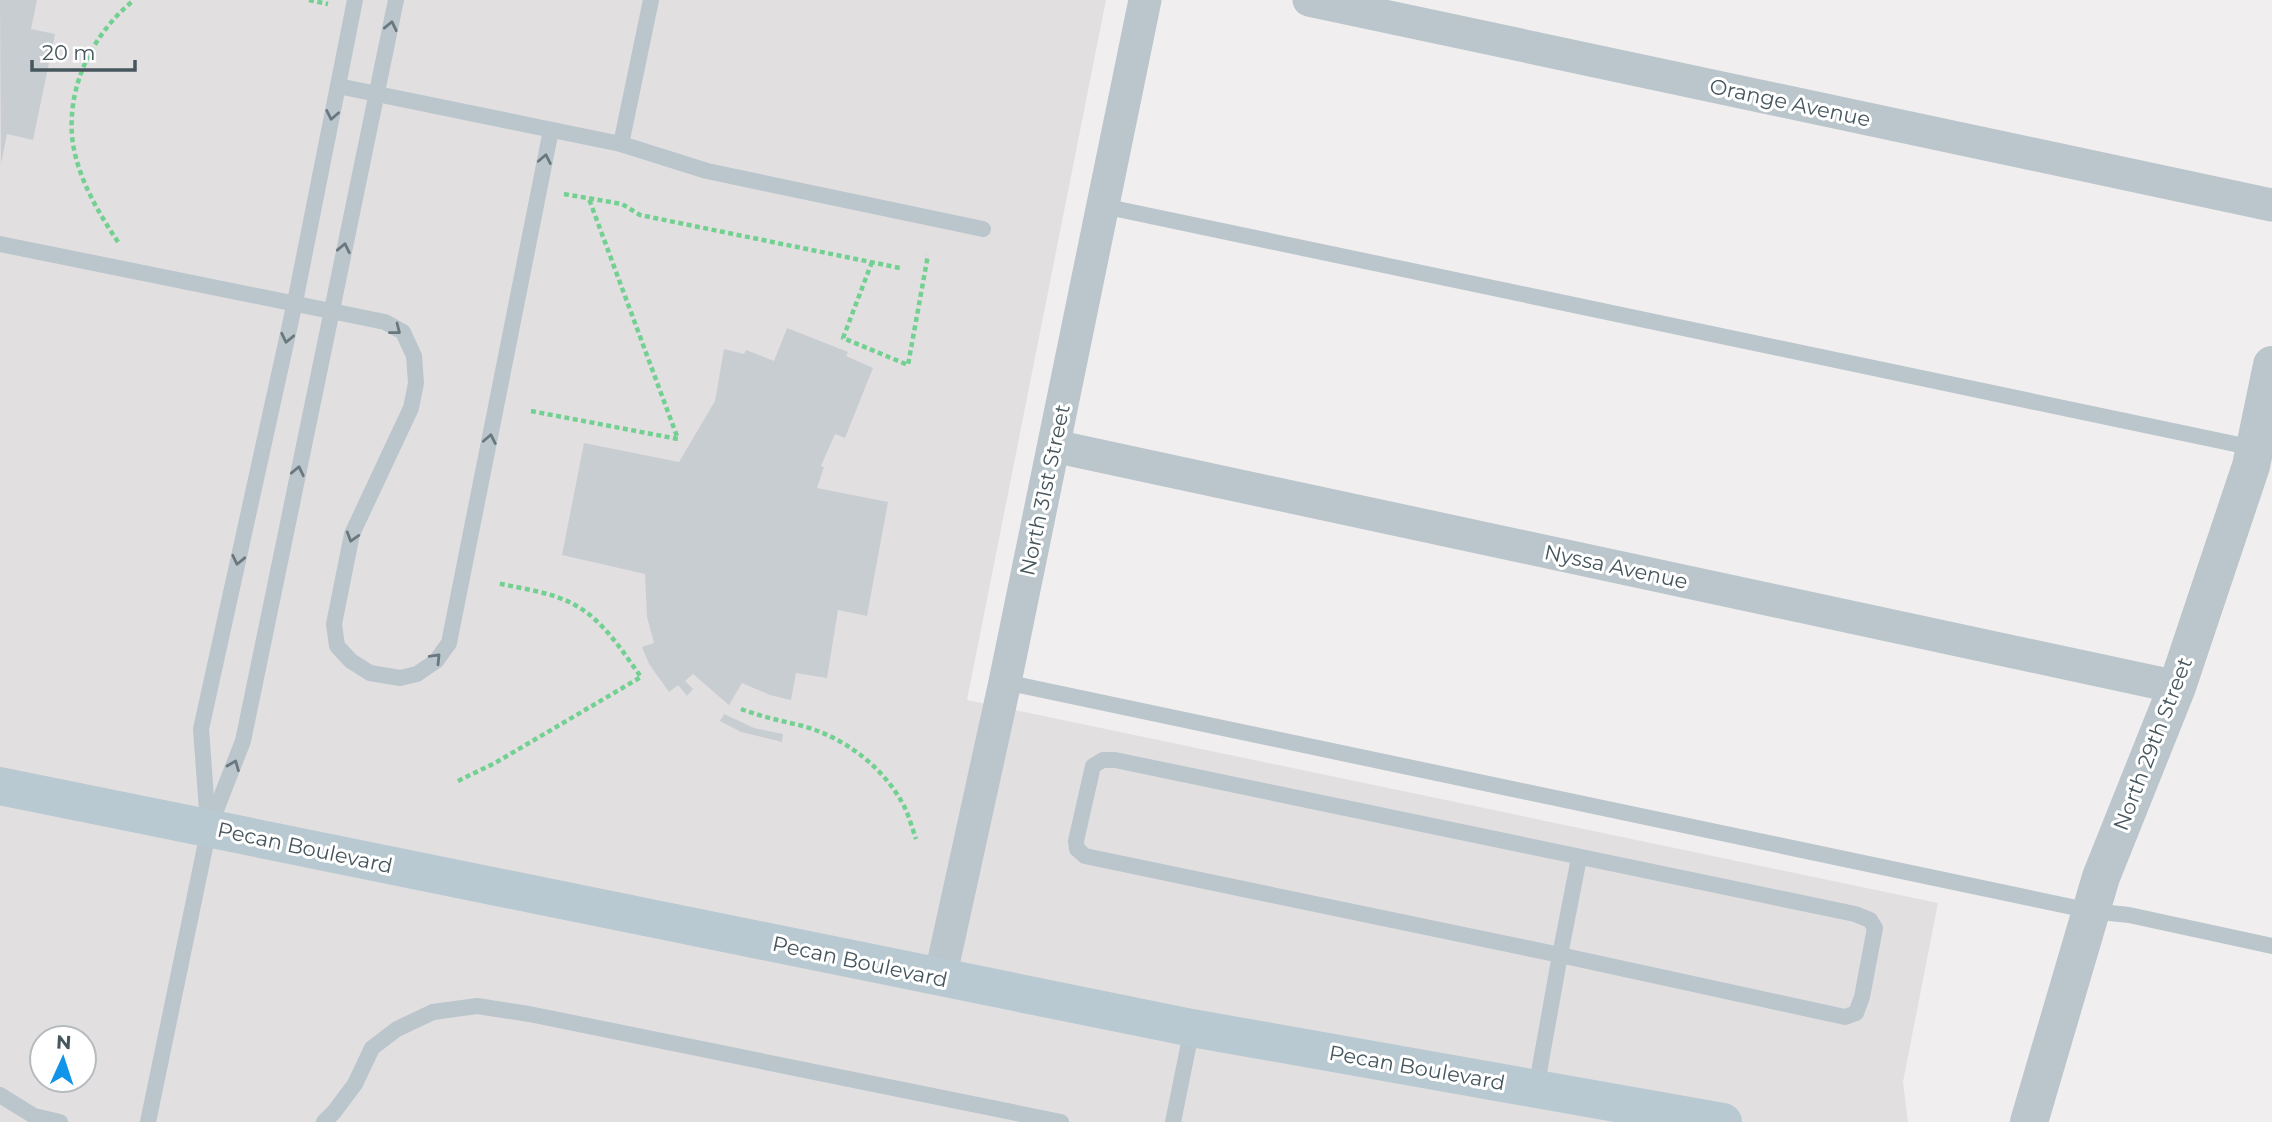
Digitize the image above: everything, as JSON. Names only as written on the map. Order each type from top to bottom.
[{"type":"main road","name":"Pecan Boulevard","points":[[0,786],[1192,1028],[1723,1122]]},
{"type":"street","name":"North 31st Street","points":[[940,978],[1005,682],[1145,0]]},
{"type":"street","name":"Orange Avenue","points":[[1309,0],[2272,205]]},
{"type":"street","name":"North 29th Street","points":[[2029,1122],[2101,877],[2177,687],[2251,466],[2272,365]]},
{"type":"street","name":"Nyssa Avenue","points":[[1054,446],[2177,687]]},
{"type":"lane","points":[[209,828],[201,729],[295,302],[355,0]]},
{"type":"lane","points":[[148,1122],[209,828],[243,740],[396,0]]},
{"type":"lane","points":[[621,144],[651,0]]},
{"type":"lane","points":[[338,86],[621,144],[707,171],[983,229]]},
{"type":"lane","points":[[0,244],[295,302],[385,322],[403,332],[414,356],[416,383],[411,408],[352,534],[334,624],[337,646],[351,661],[370,673],[400,678],[418,674],[436,661],[449,643],[551,130]]},
{"type":"lane","points":[[1103,205],[2255,448]]},
{"type":"lane","points":[[1005,682],[2091,911],[2129,915],[2272,946]]},
{"type":"lane","points":[[1103,760],[1115,760],[1855,914],[1870,920],[1875,928],[1862,998],[1856,1013],[1845,1017],[1560,955],[1085,856],[1077,849],[1076,841],[1093,766],[1103,760]]},
{"type":"lane","points":[[1536,1089],[1579,858]]},
{"type":"lane","points":[[324,1122],[355,1084],[372,1048],[397,1029],[433,1012],[477,1006],[1061,1122]]},
{"type":"lane","points":[[1173,1122],[1192,1028]]},
{"type":"lane","points":[[0,1096],[34,1116],[60,1122]]},
{"type":"path","points":[[119,242],[100,214],[80,172],[73,145],[72,123],[77,85],[89,53],[118,13],[134,0]]},
{"type":"path","points":[[539,189],[622,204],[640,215],[900,268]]},
{"type":"path","points":[[531,411],[678,439],[589,199]]},
{"type":"path","points":[[872,262],[843,338],[908,365],[928,255]]},
{"type":"path","points":[[458,781],[495,763],[641,677],[610,635],[577,606],[546,593],[497,583]]},
{"type":"path","points":[[741,709],[765,718],[805,727],[839,741],[865,758],[887,779],[904,806],[916,839]]},
{"type":"shaded area","points":[[0,0],[1106,0],[967,700],[1938,903],[1903,1082],[1908,1122],[0,1122]]},
{"type":"building","points":[[0,0],[37,0],[31,29],[55,34],[33,140],[7,134],[1,164]]},
{"type":"building","points":[[787,328],[848,352],[846,356],[873,368],[845,438],[835,434],[821,466],[824,467],[817,488],[888,502],[867,616],[838,610],[827,678],[796,673],[791,700],[770,695],[742,683],[729,705],[693,674],[685,681],[693,689],[687,696],[678,685],[669,692],[649,664],[642,647],[654,643],[647,617],[645,574],[562,555],[584,443],[679,462],[715,401],[724,349],[744,354],[746,350],[774,361]]},
{"type":"building","points":[[724,714],[754,728],[783,734],[782,742],[741,732],[720,721]]}]
